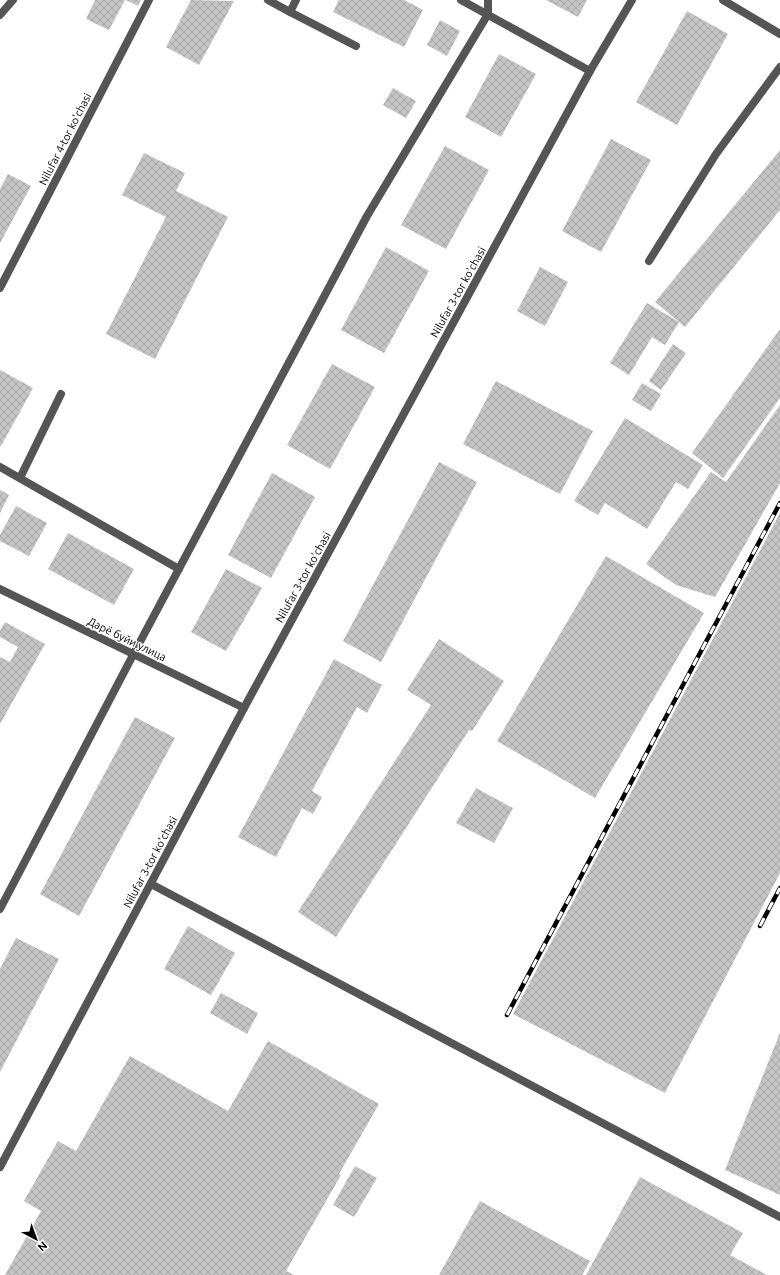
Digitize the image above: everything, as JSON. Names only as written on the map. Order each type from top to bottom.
[{"type":"street","points":[[0,15],[14,0]]},
{"type":"street","name":"Nilufar 4-tor ko'chasi","points":[[0,288],[149,0]]},
{"type":"street","points":[[268,0],[356,46]]},
{"type":"street","points":[[290,12],[296,0]]},
{"type":"street","points":[[461,0],[590,71]]},
{"type":"street","points":[[0,909],[178,569],[367,216],[488,14],[488,0]]},
{"type":"street","name":"Nilufar 3-tor ko'chasi","points":[[0,1167],[244,708],[590,71],[632,0]]},
{"type":"street","points":[[723,0],[780,34]]},
{"type":"street","points":[[649,261],[716,154],[780,67]]},
{"type":"street","points":[[20,478],[61,394]]},
{"type":"street","points":[[0,467],[178,569]]},
{"type":"street","name":"Дарё буйи улица","points":[[0,589],[244,708]]},
{"type":"street","points":[[151,884],[780,1217]]},
{"type":"building","points":[[95,0],[125,0],[109,30],[86,19]]},
{"type":"building","points":[[126,0],[141,0],[138,6]]},
{"type":"building","points":[[191,0],[234,1],[199,65],[166,47]]},
{"type":"building","points":[[339,0],[404,0],[423,10],[404,47],[333,12]]},
{"type":"building","points":[[546,0],[587,0],[578,17]]},
{"type":"building","points":[[687,11],[728,34],[677,125],[636,102]]},
{"type":"building","points":[[440,20],[460,31],[447,56],[427,45]]},
{"type":"building","points":[[499,54],[536,74],[501,137],[465,117]]},
{"type":"building","points":[[393,88],[416,101],[406,118],[383,105]]},
{"type":"building","points":[[611,139],[651,160],[601,252],[562,231]]},
{"type":"building","points":[[445,146],[489,170],[446,249],[401,225]]},
{"type":"building","points":[[780,150],[780,210],[685,327],[655,302]]},
{"type":"building","points":[[144,153],[185,173],[176,191],[228,217],[155,359],[106,334],[166,217],[122,195]]},
{"type":"building","points":[[8,174],[31,186],[0,243],[0,189]]},
{"type":"building","points":[[386,247],[429,271],[384,353],[341,330]]},
{"type":"building","points":[[540,267],[568,282],[545,326],[517,311]]},
{"type":"building","points":[[647,303],[679,322],[665,345],[652,337],[629,375],[610,363]]},
{"type":"building","points":[[780,329],[780,398],[723,478],[692,453]]},
{"type":"building","points":[[673,344],[686,353],[661,390],[649,381]]},
{"type":"building","points":[[332,364],[375,387],[330,469],[287,445]]},
{"type":"building","points":[[0,370],[33,388],[1,446],[0,446]]},
{"type":"building","points":[[496,381],[593,431],[560,494],[463,444]]},
{"type":"building","points":[[642,383],[661,394],[651,411],[632,400]]},
{"type":"building","points":[[780,405],[780,483],[715,597],[676,585],[646,564],[711,472],[726,482]]},
{"type":"building","points":[[625,418],[703,465],[688,489],[676,482],[647,529],[605,503],[598,515],[574,501]]},
{"type":"building","points":[[439,462],[477,482],[381,662],[343,641]]},
{"type":"building","points":[[272,473],[315,497],[271,578],[228,555]]},
{"type":"building","points":[[0,490],[9,495],[0,513]]},
{"type":"building","points":[[16,506],[47,523],[29,556],[0,541],[0,535]]},
{"type":"building","points":[[780,513],[780,873],[665,1093],[513,1014]]},
{"type":"building","points":[[68,533],[134,569],[114,605],[48,569]]},
{"type":"building","points":[[606,556],[704,613],[595,798],[497,741]]},
{"type":"building","points":[[226,569],[262,588],[226,651],[191,632]]},
{"type":"building","points":[[5,622],[45,644],[0,724],[0,657],[10,662],[18,647],[0,637],[0,630]]},
{"type":"building","points":[[439,639],[504,681],[472,731],[469,730],[336,937],[298,912],[431,705],[407,690]]},
{"type":"building","points":[[334,659],[382,685],[367,713],[357,707],[312,791],[322,797],[313,814],[302,808],[276,857],[238,837]]},
{"type":"building","points":[[135,717],[175,738],[79,916],[40,894]]},
{"type":"building","points":[[476,788],[513,808],[494,843],[456,823]]},
{"type":"building","points":[[188,926],[235,953],[211,995],[164,969]]},
{"type":"building","points":[[16,938],[59,959],[0,1072],[0,969]]},
{"type":"building","points":[[221,993],[258,1013],[247,1034],[210,1013]]},
{"type":"building","points":[[780,1033],[780,1195],[725,1170]]},
{"type":"building","points":[[268,1041],[379,1104],[339,1174],[341,1175],[286,1271],[294,1275],[5,1275],[41,1211],[24,1201],[58,1141],[76,1151],[130,1056],[228,1111]]},
{"type":"building","points":[[355,1166],[377,1178],[354,1217],[333,1205]]},
{"type":"building","points":[[640,1177],[743,1233],[730,1255],[767,1275],[586,1275]]},
{"type":"building","points":[[480,1201],[590,1261],[582,1275],[439,1275]]},
{"type":"railway","points":[[507,1015],[780,503]]},
{"type":"railway","points":[[760,926],[780,888]]}]
